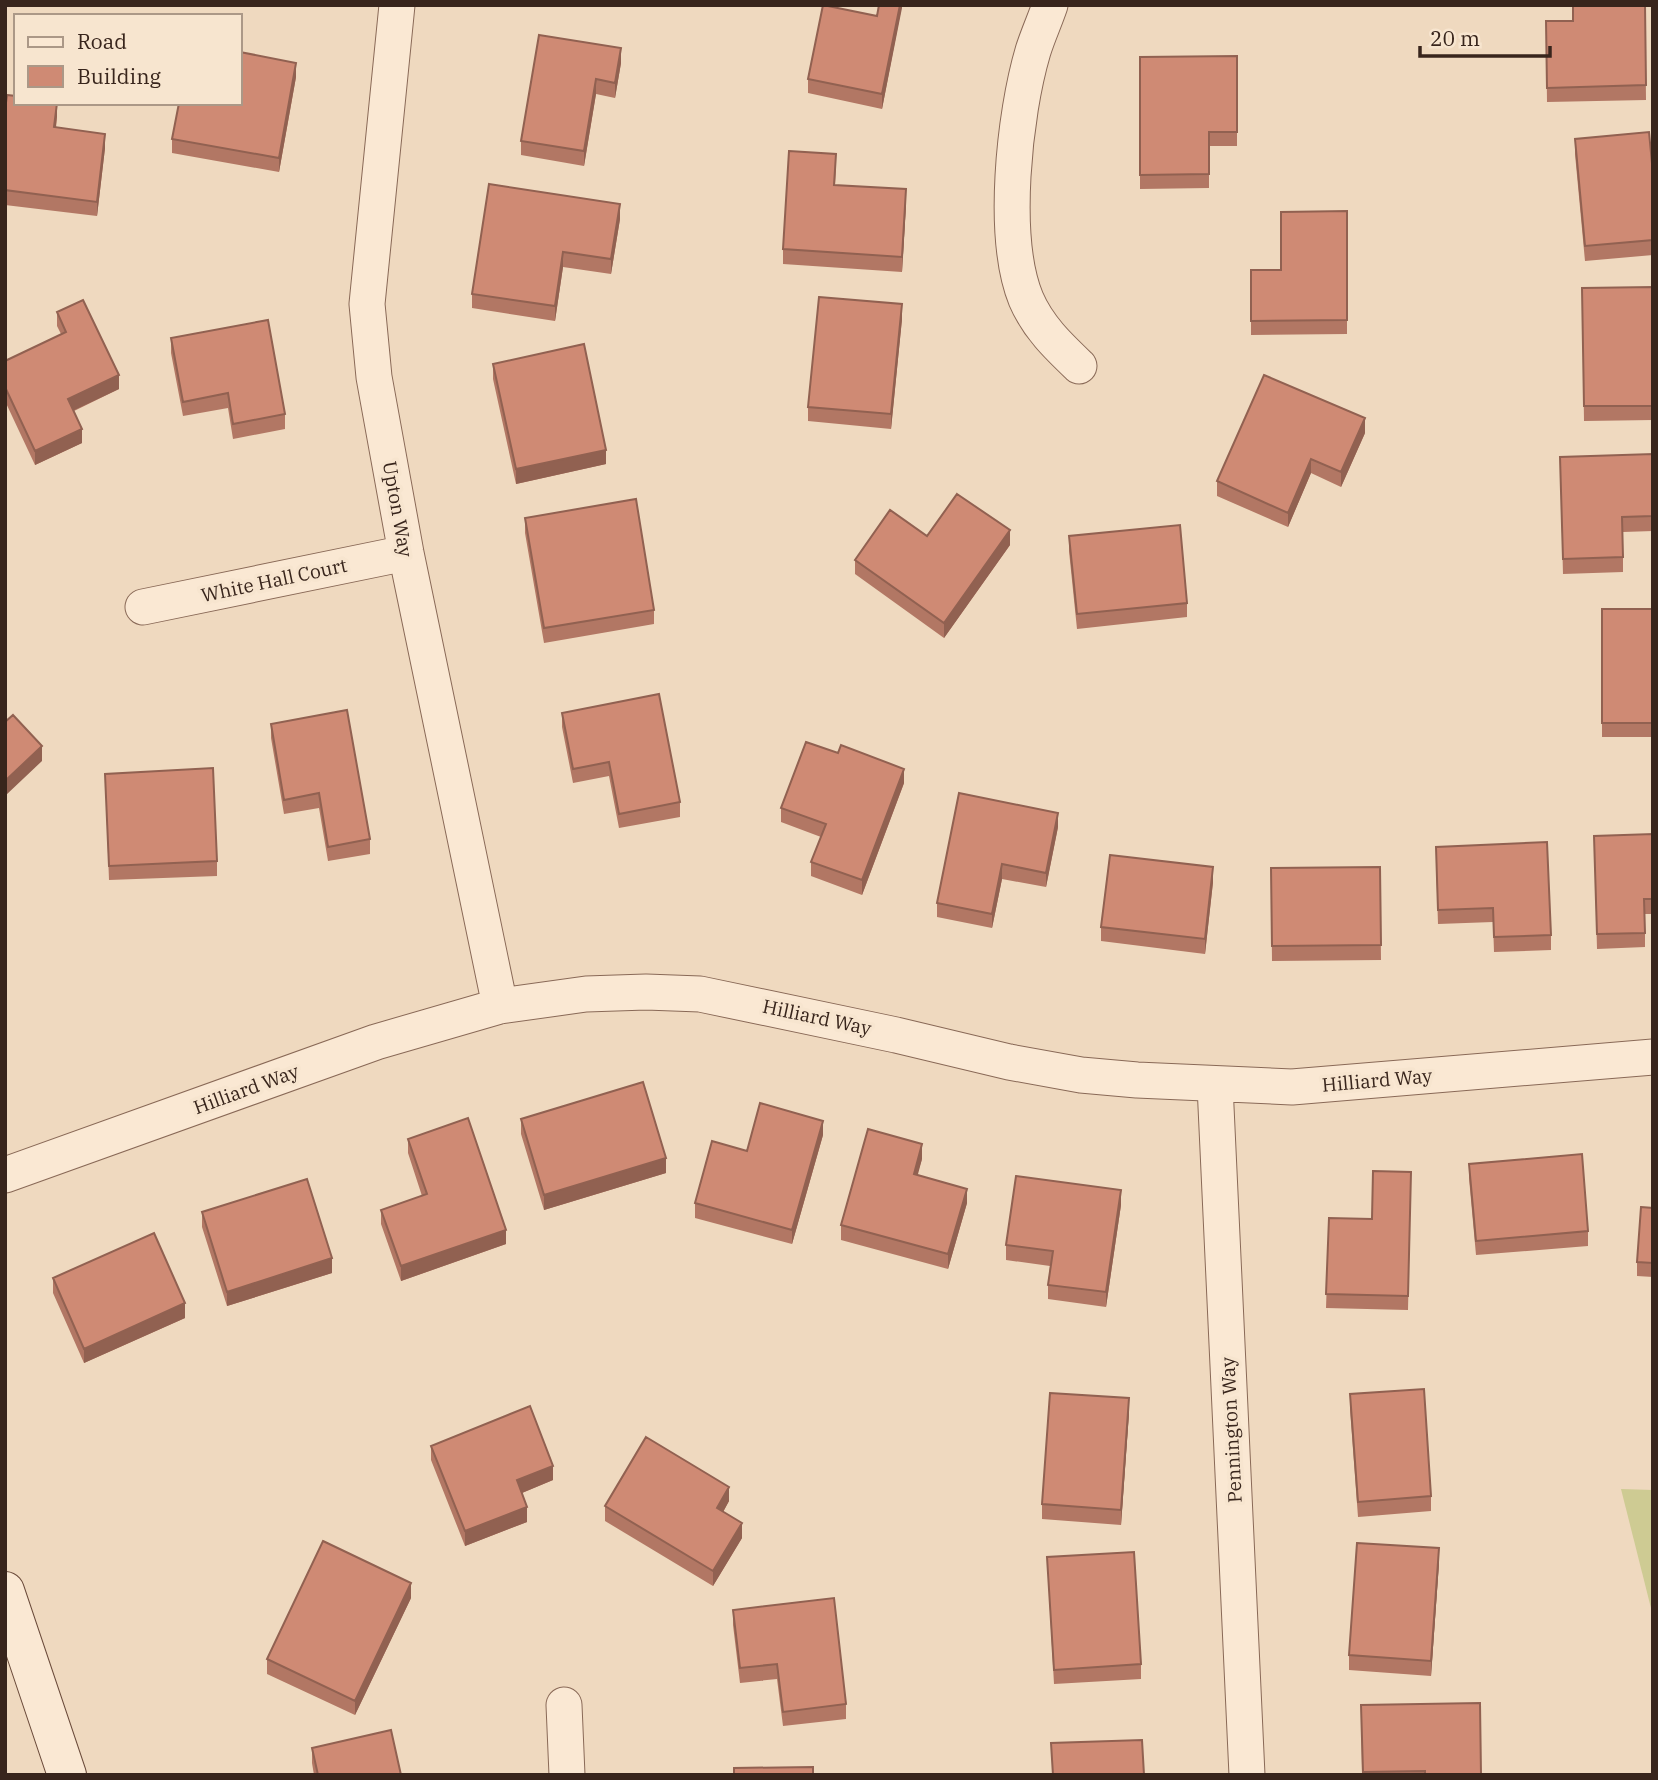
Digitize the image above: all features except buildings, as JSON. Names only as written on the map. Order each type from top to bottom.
[{"type":"main road","points":[[5,1591],[68,1775]]},
{"type":"street","name":"Upton Way","points":[[397,5],[367,304],[374,377],[406,553],[500,1006]]},
{"type":"street","points":[[1050,5],[1033,51],[1017,134],[1012,214],[1015,265],[1027,301],[1047,336],[1079,366]]},
{"type":"street","name":"White Hall Court","points":[[143,607],[406,553]]},
{"type":"street","name":"Hilliard Way","points":[[5,1175],[376,1042],[500,1006],[586,994],[701,994],[846,1024],[1021,1065],[1092,1076],[1215,1085],[1292,1087],[1653,1057]]},
{"type":"street","name":"Pennington Way","points":[[1215,1085],[1247,1775]]},
{"type":"street","points":[[564,1705],[567,1775]]},
{"type":"shaded area","points":[[1621,1489],[1653,1490],[1653,1616]]}]
